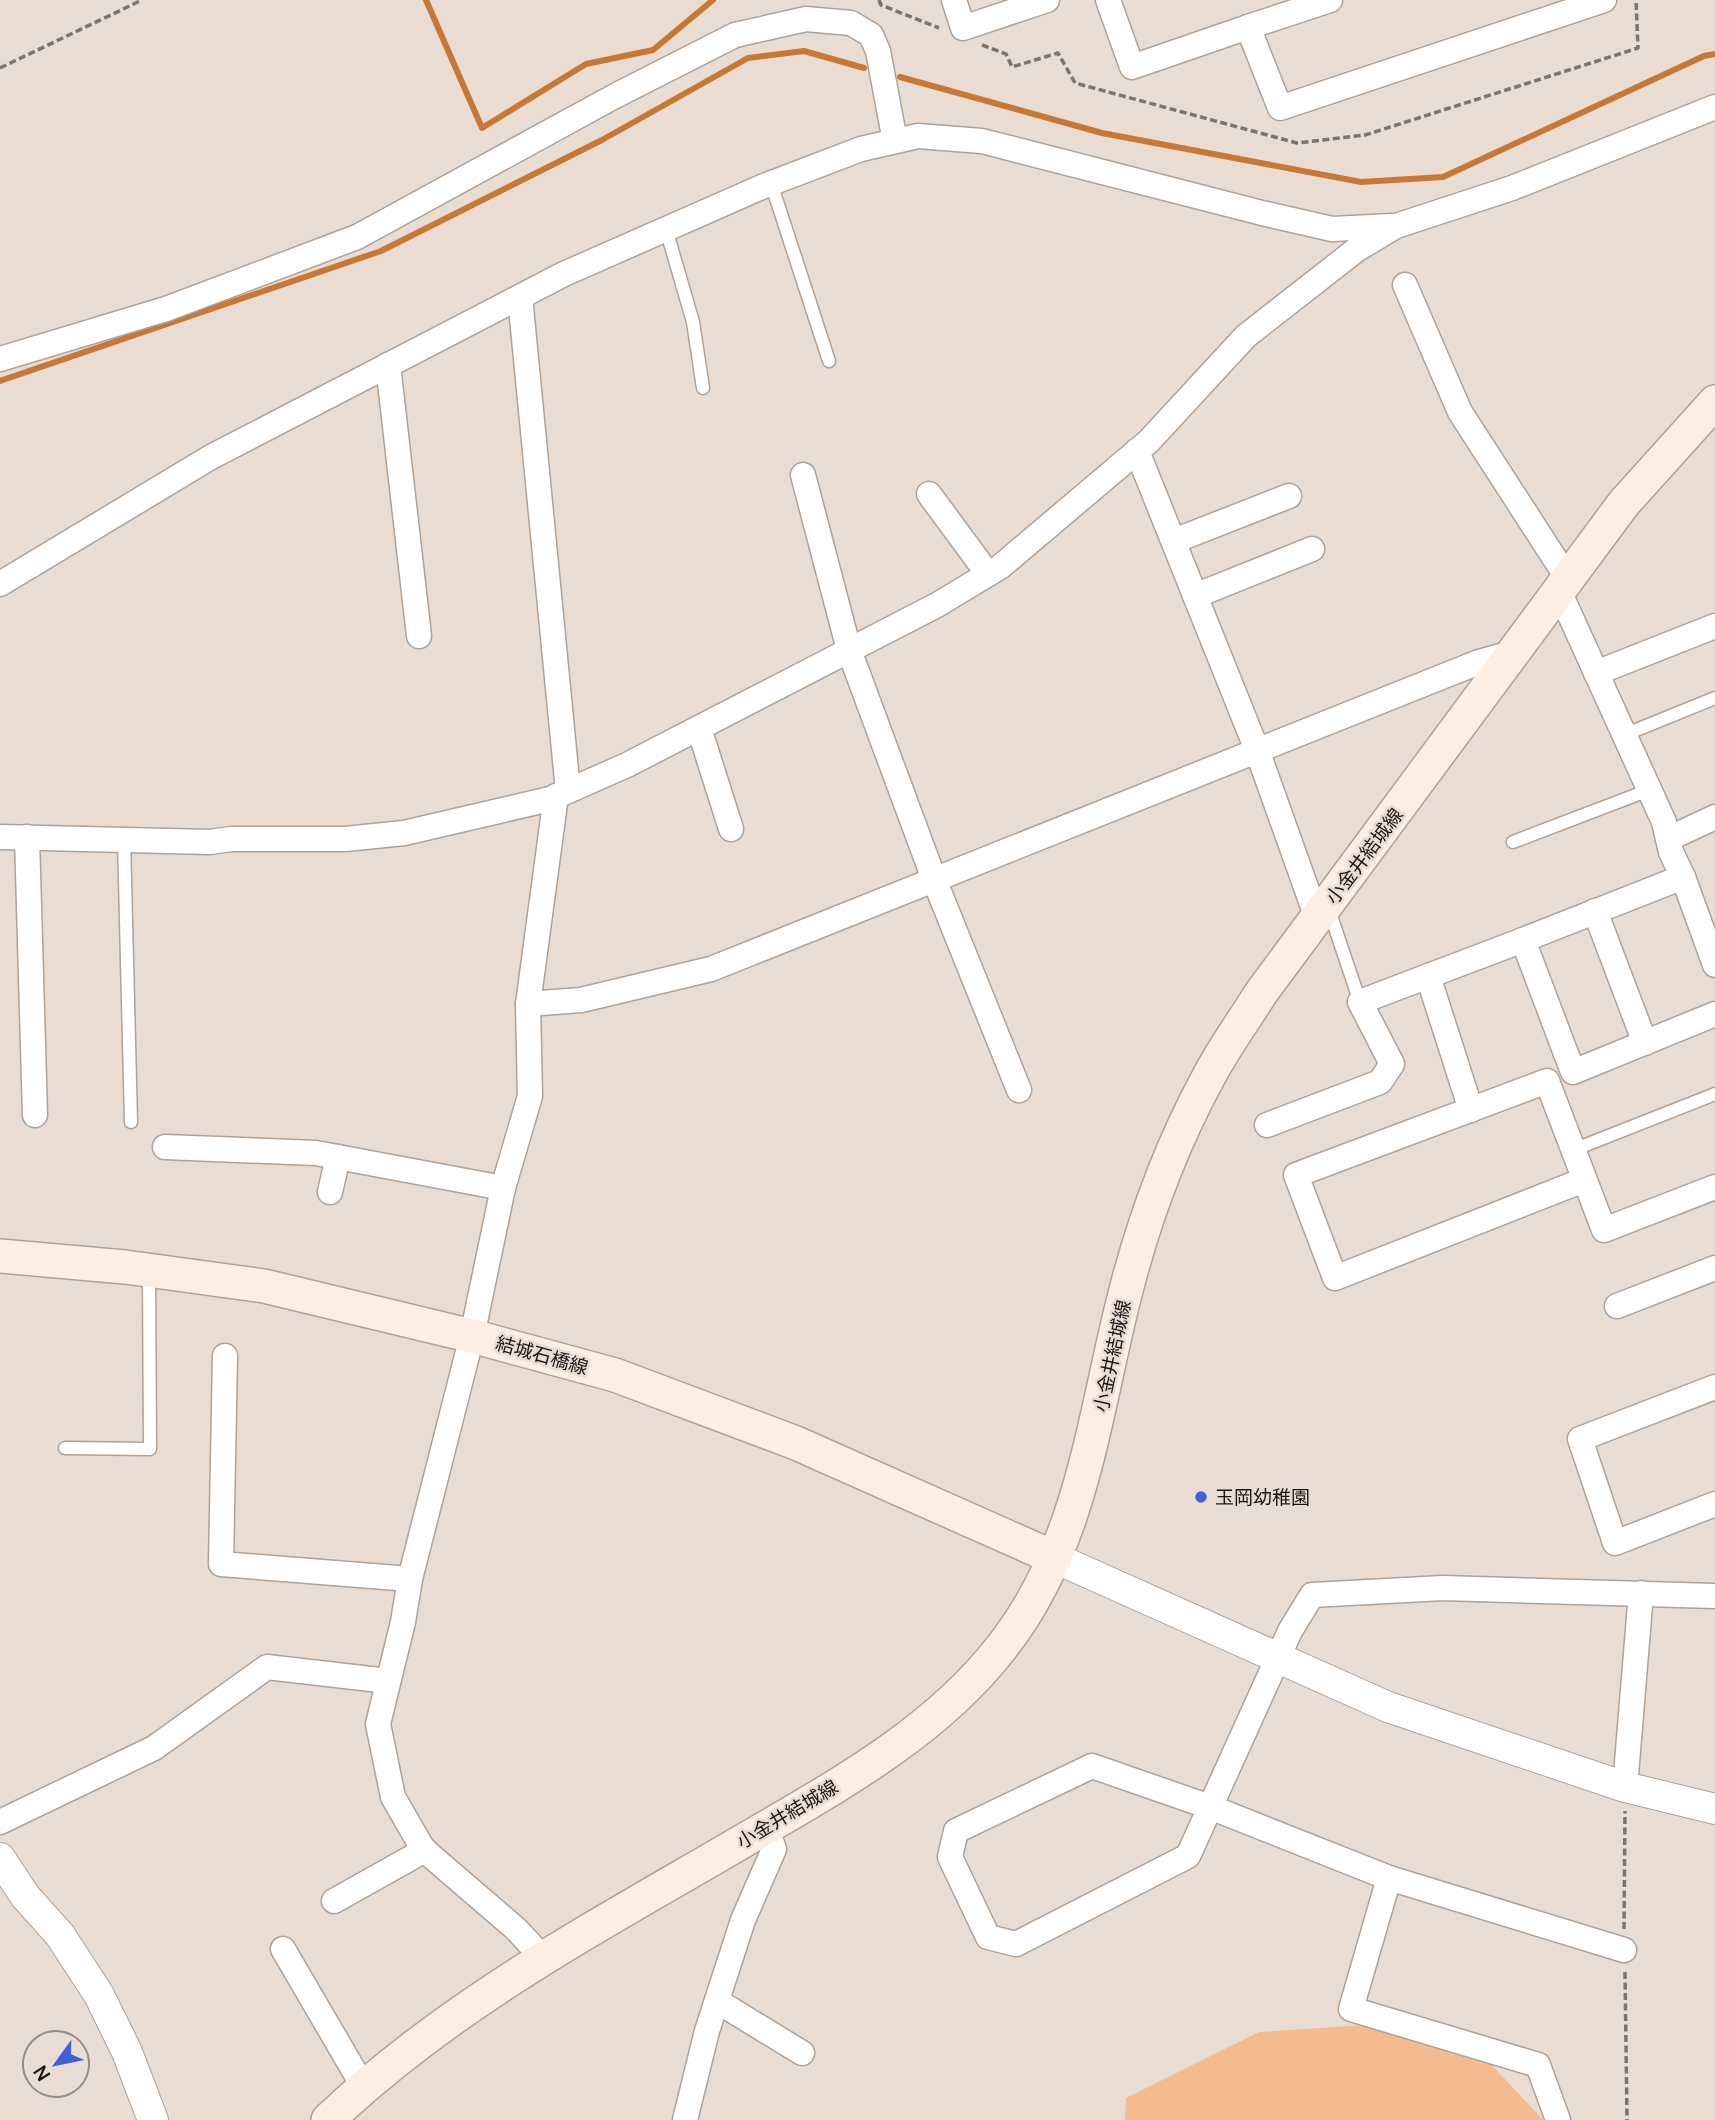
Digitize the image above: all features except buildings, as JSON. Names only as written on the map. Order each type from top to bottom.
[{"type":"main road","name":"小金井結城線","points":[[328,2120],[405,2051],[456,2014],[543,1958],[894,1748],[948,1706],[1003,1646],[1027,1611],[1055,1558],[1096,1432],[1123,1301],[1156,1190],[1208,1078],[1261,993],[1624,503],[1715,402]]},
{"type":"main road","name":"結城石橋線","points":[[0,1256],[149,1270],[264,1286],[472,1336],[615,1376],[796,1443],[1055,1558]]},
{"type":"street","points":[[954,0],[963,28],[1047,0]]},
{"type":"street","points":[[1108,0],[1132,67],[1330,0]]},
{"type":"street","points":[[1248,27],[1280,108],[1604,0]]},
{"type":"street","points":[[0,359],[166,309],[357,237],[615,96],[735,34],[806,19],[851,23],[871,34],[878,51],[895,141]]},
{"type":"street","points":[[0,837],[210,842],[231,839],[345,839],[381,836],[404,833],[562,793],[628,765],[937,605],[1000,567],[1149,441],[1247,336],[1356,250],[1396,226],[1513,188],[1715,107]]},
{"type":"street","points":[[0,584],[211,457],[520,296],[771,183],[862,149],[918,136],[982,141],[1262,214],[1332,229],[1396,226]]},
{"type":"street","points":[[1405,285],[1460,412],[1564,585],[1596,673],[1664,822],[1671,852],[1714,960]]},
{"type":"street","points":[[520,296],[562,793],[528,1004],[530,1096],[503,1188],[472,1336],[410,1579],[403,1622],[378,1724],[393,1797],[425,1850],[516,1929],[543,1958]]},
{"type":"street","points":[[388,365],[419,636]]},
{"type":"street","points":[[1137,451],[1322,911]]},
{"type":"street","points":[[803,475],[849,650],[934,879],[1019,1090]]},
{"type":"street","points":[[929,494],[988,574]]},
{"type":"street","points":[[1174,541],[1289,495]]},
{"type":"street","points":[[1195,596],[1312,549]]},
{"type":"street","points":[[1596,673],[1715,626]]},
{"type":"street","points":[[528,1004],[581,1000],[711,969],[1479,662],[1515,652]]},
{"type":"street","points":[[699,728],[731,829]]},
{"type":"street","points":[[1668,839],[1715,817]]},
{"type":"street","points":[[27,837],[35,1115]]},
{"type":"street","points":[[1268,1125],[1380,1082],[1392,1065],[1360,1002],[1683,877]]},
{"type":"street","points":[[1595,911],[1645,1043]]},
{"type":"street","points":[[1523,940],[1573,1072],[1715,1014]]},
{"type":"street","points":[[1428,976],[1471,1110]]},
{"type":"street","points":[[1584,1180],[1335,1278],[1296,1175],[1547,1081],[1604,1230],[1715,1188]]},
{"type":"street","points":[[165,1147],[316,1153],[503,1188]]},
{"type":"street","points":[[330,1192],[338,1157]]},
{"type":"street","points":[[1617,1306],[1715,1268]]},
{"type":"street","points":[[225,1356],[221,1564],[410,1579]]},
{"type":"street","points":[[1715,1387],[1580,1439],[1615,1543],[1715,1504]]},
{"type":"street","points":[[1055,1558],[1388,1707],[1625,1787],[1715,1809]]},
{"type":"street","points":[[1624,1950],[1389,1878],[1210,1807],[1092,1766],[956,1831],[950,1857],[988,1937],[1016,1944],[1188,1856],[1210,1807],[1278,1658],[1290,1631],[1312,1595],[1443,1588],[1715,1596]]},
{"type":"street","points":[[1625,1787],[1641,1593]]},
{"type":"street","points":[[0,1822],[155,1748],[267,1667],[388,1681]]},
{"type":"street","points":[[685,2120],[707,2031],[743,1920],[774,1849],[766,1827]]},
{"type":"street","points":[[334,1900],[425,1850]]},
{"type":"street","points":[[0,1858],[25,1896],[60,1935],[99,1995],[127,2052],[153,2120]]},
{"type":"street","points":[[1389,1878],[1351,2009],[1538,2065],[1558,2120]]},
{"type":"street","points":[[283,1949],[363,2086]]},
{"type":"street","points":[[717,2001],[802,2053]]},
{"type":"lane","points":[[771,183],[829,361]]},
{"type":"lane","points":[[666,229],[693,322],[703,388]]},
{"type":"lane","points":[[1624,735],[1715,698]]},
{"type":"lane","points":[[1513,842],[1649,790]]},
{"type":"lane","points":[[124,839],[131,1122]]},
{"type":"lane","points":[[1322,911],[1360,1002]]},
{"type":"lane","points":[[1573,1150],[1715,1094]]},
{"type":"lane","points":[[65,1448],[150,1449],[149,1270]]},
{"type":"path","points":[[0,68],[142,0]]},
{"type":"shaded area","points":[[1365,2025],[1489,2062],[1543,2120],[1125,2120],[1126,2098],[1259,2032]]},
{"type":"waterway","points":[[426,0],[482,128],[586,64],[653,50],[713,0]]},
{"type":"waterway","points":[[0,381],[381,251],[602,140],[748,58],[804,51],[864,68]]},
{"type":"waterway","points":[[900,77],[1102,133],[1361,182],[1443,177],[1704,56],[1715,54]]},
{"type":"place","name":"玉岡幼稚園","points":[[1201,1497]]}]
